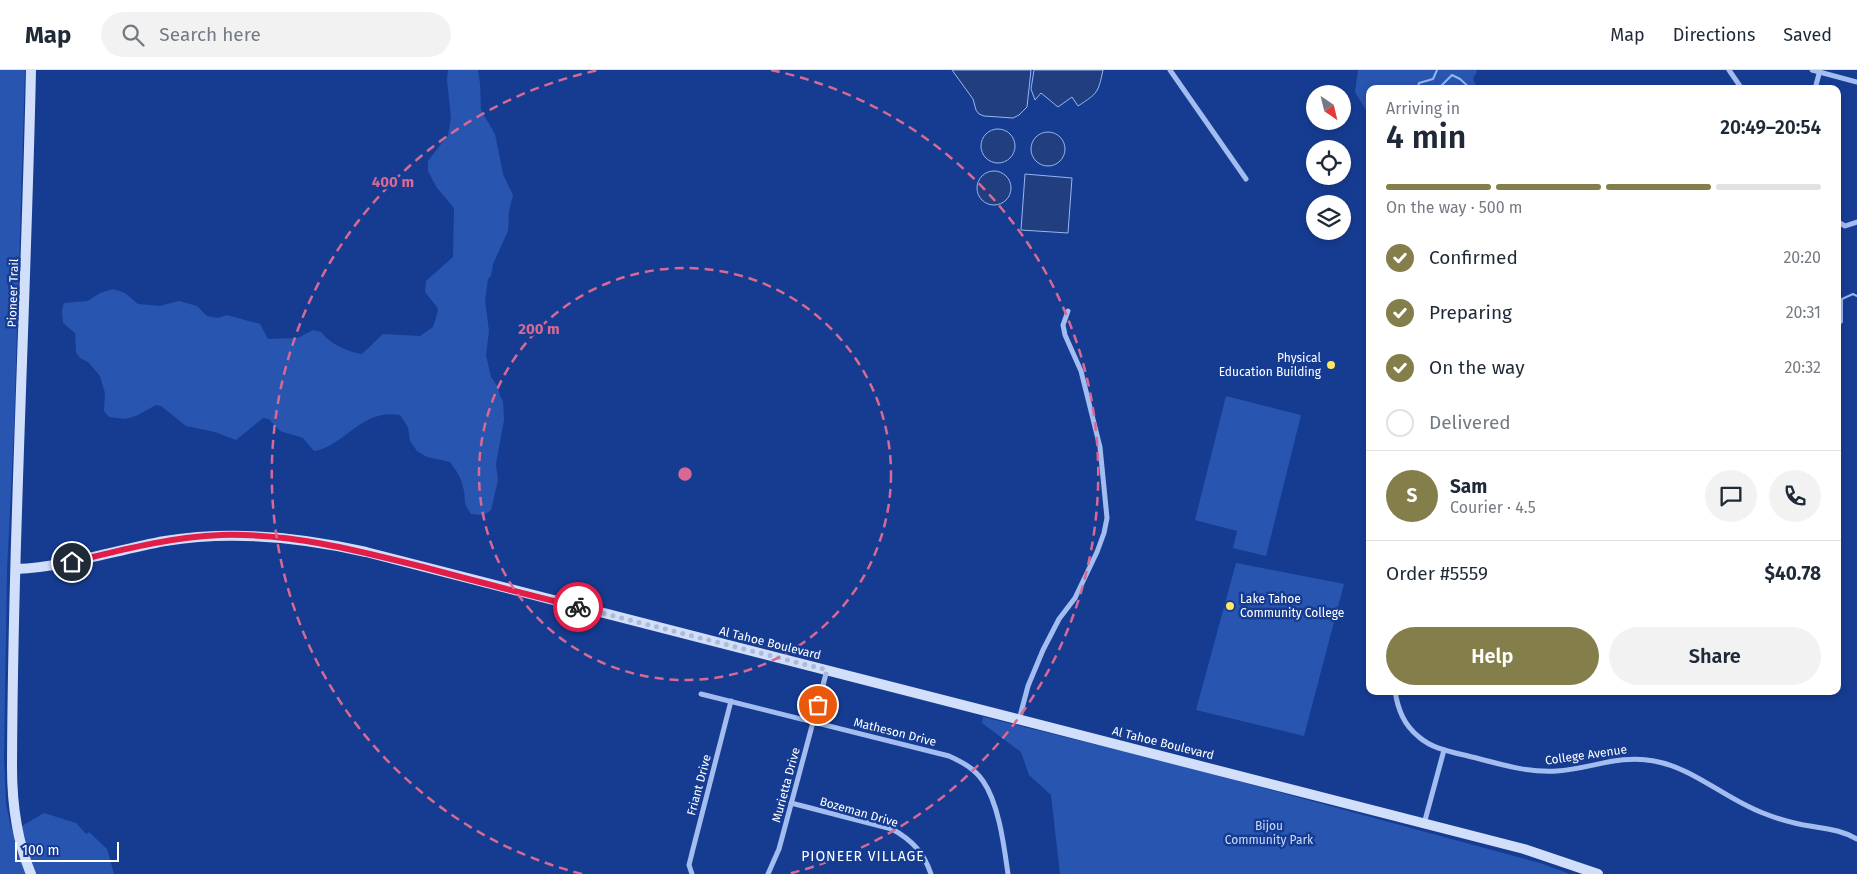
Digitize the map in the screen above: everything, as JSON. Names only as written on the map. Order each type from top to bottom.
[{"type":"main road","name":"Pioneer Trail","points":[[31,70],[16,569],[12,781],[21,845],[31,874]]},
{"type":"main road","name":"Al Tahoe Boulevard","points":[[16,569],[53,566],[141,545],[195,537],[250,535],[298,539],[366,552],[1544,854],[1598,874]]},
{"type":"street","points":[[1170,70],[1246,179]]},
{"type":"street","points":[[1812,70],[1857,82]]},
{"type":"street","points":[[1732,71],[1740,85]]},
{"type":"street","points":[[1817,85],[1820,71]]},
{"type":"street","points":[[1841,224],[1845,226],[1857,222]]},
{"type":"street","points":[[1018,720],[1028,686],[1043,650],[1059,619],[1075,598],[1097,552],[1107,518],[1100,447],[1081,371],[1064,335],[1063,325],[1068,311]]},
{"type":"street","name":"Murietta Drive","points":[[768,874],[779,849],[827,670]]},
{"type":"street","name":"Matheson Drive","points":[[701,694],[949,756],[968,766],[982,780],[989,792],[999,825],[1008,874]]},
{"type":"street","name":"College Avenue","points":[[1396,695],[1401,715],[1408,726],[1430,744],[1444,750],[1543,772],[1573,769],[1622,759],[1654,760],[1683,770],[1763,814],[1804,825],[1838,830],[1857,839]]},
{"type":"street","name":"Friant Drive","points":[[692,874],[690,865],[692,849],[731,701]]},
{"type":"street","points":[[1424,824],[1444,750]]},
{"type":"street","name":"Bozeman Drive","points":[[792,803],[892,829],[906,837],[917,847],[926,860],[931,874]]},
{"type":"green space","points":[[0,70],[25,70],[14,428],[7,571],[4,758],[6,803],[11,828],[20,830],[22,826],[44,813],[76,823],[86,834],[89,832],[107,849],[114,874],[0,874]]},
{"type":"green space","points":[[448,70],[478,70],[481,110],[495,134],[503,174],[513,195],[509,211],[508,231],[493,264],[491,276],[488,279],[485,300],[489,331],[486,355],[491,377],[498,387],[503,401],[504,420],[496,464],[498,480],[491,510],[484,515],[471,514],[465,503],[461,480],[450,462],[427,457],[417,451],[410,441],[408,427],[400,415],[386,414],[374,417],[325,448],[314,451],[303,438],[280,431],[269,419],[263,418],[236,440],[215,432],[186,426],[161,406],[156,405],[136,416],[125,419],[109,417],[104,411],[105,393],[100,376],[88,362],[80,358],[76,352],[75,333],[63,323],[62,310],[64,303],[88,301],[100,293],[113,289],[125,293],[138,304],[160,306],[179,301],[197,306],[207,316],[218,318],[227,315],[260,324],[268,339],[298,338],[313,330],[321,332],[340,347],[362,354],[383,334],[420,336],[433,327],[438,311],[425,292],[426,281],[453,257],[454,208],[437,188],[428,171],[428,161],[448,135],[451,118],[447,80]]},
{"type":"green space","points":[[1358,70],[1476,70],[1477,72],[1473,78],[1476,85],[1366,85],[1366,110],[1355,92]]},
{"type":"green space","points":[[1226,396],[1301,415],[1266,556],[1233,548],[1237,531],[1195,520]]},
{"type":"green space","points":[[1236,563],[1344,584],[1304,736],[1196,710]]},
{"type":"green space","name":"Bijou Community Park","points":[[983,717],[1171,763],[1540,863],[1570,874],[1060,874],[1051,795],[1029,775],[1021,752],[982,723]]},
{"type":"shaded area","points":[[952,70],[1031,70],[1027,107],[1013,118],[979,114],[973,99]]},
{"type":"shaded area","points":[[1034,70],[1103,70],[1098,88],[1090,98],[1078,106],[1072,97],[1058,107],[1041,93],[1035,100],[1031,89]]},
{"type":"shaded area","points":[[998,129],[1010,134],[1015,146],[1010,158],[998,163],[986,158],[981,146],[986,134]]},
{"type":"shaded area","points":[[1048,132],[1060,137],[1065,149],[1060,161],[1048,166],[1036,161],[1031,149],[1036,137]]},
{"type":"shaded area","points":[[994,171],[1006,176],[1011,188],[1006,200],[994,205],[982,200],[977,188],[982,176]]},
{"type":"shaded area","points":[[1025,174],[1072,178],[1068,233],[1021,230]]},
{"type":"waterway","points":[[1418,85],[1419,83],[1433,79],[1437,70]]},
{"type":"waterway","points":[[1442,85],[1452,75],[1467,85]]},
{"type":"waterway","points":[[1841,323],[1842,299],[1853,294],[1857,296]]},
{"type":"way so far","points":[[578,607],[827,670],[818,705]]},
{"type":"place","name":"Physical Education Building","points":[[1331,365]]},
{"type":"place","name":"Lake Tahoe Community College","points":[[1230,606]]},
{"type":"district","name":"PIONEER VILLAGE","points":[[863,856]]},
{"type":"route","points":[[72,562],[141,545],[195,537],[250,535],[298,539],[366,552],[578,607]]}]
